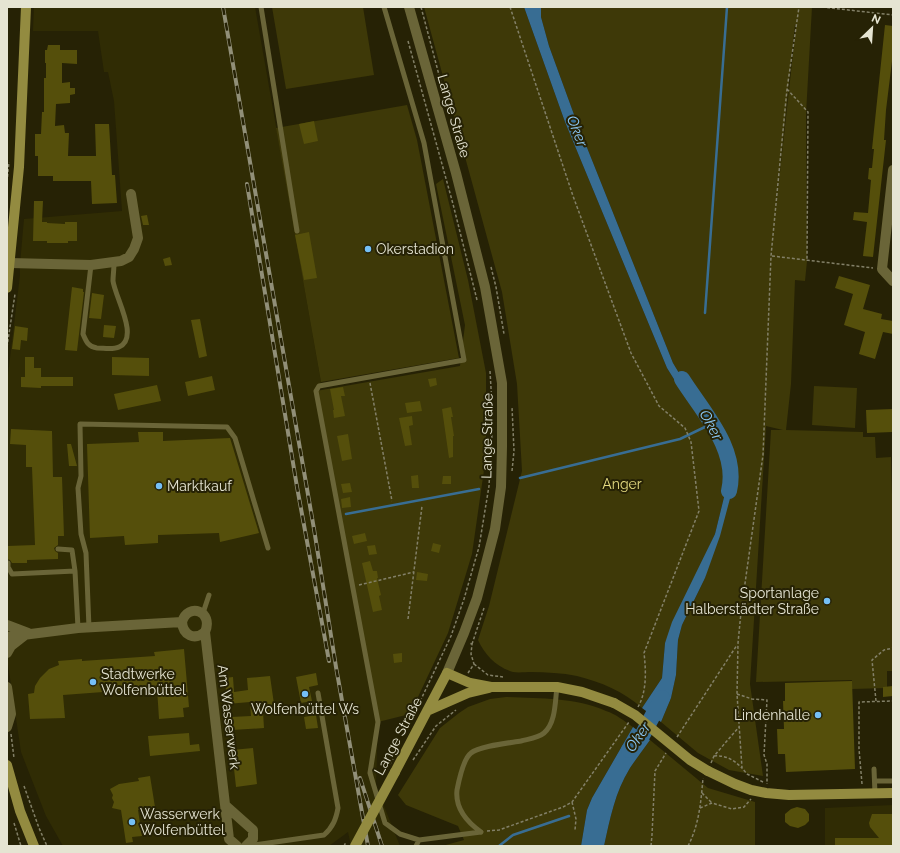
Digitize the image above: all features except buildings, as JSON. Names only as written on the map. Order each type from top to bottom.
[{"type":"main road","points":[[7,288],[19,167],[26,7]]},
{"type":"main road","points":[[447,672],[470,683],[492,687],[557,687],[582,692],[614,703],[635,715],[690,760],[708,772],[751,790],[789,795],[893,793]]},
{"type":"main road","name":"Lange Straße","points":[[354,846],[395,772],[447,672]]},
{"type":"main road","points":[[427,711],[460,697],[492,687]]},
{"type":"main road","points":[[11,763],[20,811],[34,846]]},
{"type":"street","name":"Lange Straße","points":[[409,7],[456,173],[485,287],[502,383],[501,487],[495,529],[477,598],[447,672]]},
{"type":"street","points":[[893,170],[882,269],[893,281]]},
{"type":"street","points":[[10,263],[91,266],[121,261],[129,256],[134,249],[138,238],[131,194]]},
{"type":"street","points":[[203,613],[191,611],[183,618],[182,622],[185,632],[189,635],[194,637],[205,632]]},
{"type":"street","name":"Am Wasserwerk","points":[[203,613],[207,619],[208,625],[205,632],[229,839],[237,846]]},
{"type":"street","points":[[7,637],[78,628],[182,622]]},
{"type":"street","points":[[7,625],[29,634]]},
{"type":"street","points":[[7,652],[11,646],[29,634]]},
{"type":"street","points":[[7,686],[11,714],[8,724]]},
{"type":"street","points":[[226,806],[253,830],[253,839],[247,846]]},
{"type":"lane","points":[[261,7],[297,231]]},
{"type":"lane","points":[[384,7],[424,143],[464,360],[319,386],[316,391],[378,722],[370,773],[385,823],[400,834],[419,840],[481,832]]},
{"type":"lane","points":[[91,266],[83,334],[87,344],[95,348],[115,348],[126,342],[128,332],[125,316],[113,281],[114,263]]},
{"type":"lane","points":[[89,628],[86,553],[81,534],[78,488],[81,476],[80,424],[227,427],[235,438],[268,548]]},
{"type":"lane","points":[[58,549],[72,550],[75,571],[78,628]]},
{"type":"lane","points":[[8,563],[8,567],[12,574],[75,571]]},
{"type":"lane","points":[[203,613],[209,595]]},
{"type":"lane","points":[[481,832],[470,824],[460,810],[456,795],[459,780],[466,760],[471,753],[481,748],[531,739],[544,733],[550,725],[555,710],[557,687]]},
{"type":"lane","points":[[247,846],[324,835],[331,829],[338,808],[318,693]]},
{"type":"lane","points":[[874,769],[875,794]]},
{"type":"lane","points":[[875,781],[893,781]]},
{"type":"lane","points":[[416,846],[419,840]]},
{"type":"path","points":[[510,7],[573,196],[632,353],[659,406],[685,428],[691,442],[699,511],[644,653],[646,671],[643,698],[636,710]]},
{"type":"path","points":[[742,768],[737,694],[741,612],[763,455],[771,256],[787,89],[799,7]]},
{"type":"path","points":[[822,7],[893,15]]},
{"type":"path","points":[[787,89],[808,112],[807,261]]},
{"type":"path","points":[[771,256],[882,269]]},
{"type":"path","points":[[369,377],[392,500]]},
{"type":"path","points":[[408,619],[422,506]]},
{"type":"path","points":[[353,587],[414,572]]},
{"type":"path","points":[[413,716],[451,636],[472,644],[471,654],[474,664],[464,680]]},
{"type":"path","points":[[876,701],[872,660],[884,650],[893,648]]},
{"type":"path","points":[[714,756],[723,756],[735,761],[747,774],[761,781],[767,787],[767,764],[764,755],[767,700],[752,699],[737,694]]},
{"type":"path","points":[[410,764],[436,726],[461,705],[460,697]]},
{"type":"path","points":[[862,794],[859,748],[859,702],[893,700]]},
{"type":"path","points":[[481,832],[499,830],[563,807],[572,802],[630,722]]},
{"type":"path","points":[[8,724],[11,763]]},
{"type":"path","points":[[22,783],[39,828],[48,846]]},
{"type":"path","points":[[702,792],[712,803],[732,809],[744,807],[752,797]]},
{"type":"path","points":[[572,802],[576,819],[575,830]]},
{"type":"path","points":[[688,846],[692,838],[700,808],[712,803]]},
{"type":"shaded area","points":[[34,7],[255,7],[321,382],[316,391],[378,722],[376,786],[400,846],[351,846],[348,832],[329,846],[63,846],[46,816],[21,752],[7,658],[7,383],[20,275],[24,219],[122,211],[114,101],[108,72],[104,72],[98,31],[33,31]]},
{"type":"shaded area","points":[[893,805],[893,846],[825,846],[825,808]]},
{"type":"green space","points":[[272,7],[363,7],[374,75],[286,89]]},
{"type":"green space","name":"Anger","points":[[424,7],[524,7],[565,122],[667,368],[687,400],[707,426],[718,448],[725,470],[726,489],[715,534],[665,643],[662,678],[642,708],[619,692],[586,678],[560,673],[513,672],[507,670],[492,660],[484,651],[478,640],[489,606],[522,471],[517,384],[502,292]]},
{"type":"green space","points":[[541,7],[812,7],[806,114],[807,261],[805,281],[795,280],[791,384],[786,430],[863,432],[863,437],[875,437],[876,458],[891,457],[893,532],[893,671],[887,671],[887,688],[852,689],[852,680],[756,682],[771,430],[783,430],[766,426],[750,684],[763,776],[729,770],[698,753],[661,722],[671,698],[676,675],[678,640],[682,625],[705,578],[731,472],[714,425],[694,398],[673,363],[576,120],[549,46],[541,17]],"holes":[[[795,24],[796,26],[776,209]]]},
{"type":"green space","name":"Okerstadion","points":[[407,105],[417,140],[459,358],[321,382],[276,128]]},
{"type":"green space","points":[[443,179],[468,280],[486,373],[486,456],[472,554],[448,633],[410,714],[378,722],[316,391],[460,366],[465,325],[436,184]]},
{"type":"green space","points":[[814,386],[857,388],[855,428],[812,425]]},
{"type":"green space","points":[[506,697],[582,703],[613,714],[633,727],[592,798],[587,810],[581,846],[442,846],[464,840],[458,826],[406,805],[398,795],[440,728],[468,707],[490,699]]},
{"type":"green space","points":[[650,740],[708,788],[755,802],[755,846],[604,846],[608,826],[620,787],[630,768]]},
{"type":"water","points":[[524,7],[541,7],[541,17],[549,46],[576,120],[673,363],[694,398],[714,425],[731,472],[732,491],[720,536],[705,578],[682,625],[678,640],[676,675],[671,698],[661,722],[642,708],[662,678],[665,643],[672,622],[715,534],[726,489],[725,469],[718,448],[707,426],[687,400],[667,368],[565,122]]},
{"type":"water","points":[[633,727],[650,740],[630,768],[620,787],[608,826],[604,846],[581,846],[587,810],[592,798]]},
{"type":"waterway","points":[[705,313],[727,7]]},
{"type":"waterway","name":"Oker","points":[[682,379],[717,431],[724,446],[729,460],[731,475],[729,491]]},
{"type":"waterway","points":[[520,478],[680,439],[707,426],[712,421]]},
{"type":"waterway","points":[[346,514],[479,489]]},
{"type":"waterway","name":"Oker","points":[[629,750],[643,734],[662,698]]},
{"type":"waterway","points":[[499,846],[513,835],[569,816]]},
{"type":"railway","points":[[223,7],[368,846]]},
{"type":"railway","points":[[247,184],[297,487],[329,661]]},
{"type":"railway","points":[[360,778],[382,846]]},
{"type":"place","name":"Okerstadion","points":[[368,249]]},
{"type":"place","name":"Marktkauf","points":[[159,486]]},
{"type":"place","name":"Sportanlage Halberstädter Straße","points":[[827,601]]},
{"type":"place","name":"Stadtwerke Wolfenbüttel","points":[[93,682]]},
{"type":"place","name":"Wolfenbüttel Ws","points":[[305,694]]},
{"type":"place","name":"Lindenhalle","points":[[818,715]]},
{"type":"place","name":"Wasserwerk Wolfenbüttel","points":[[132,822]]}]
